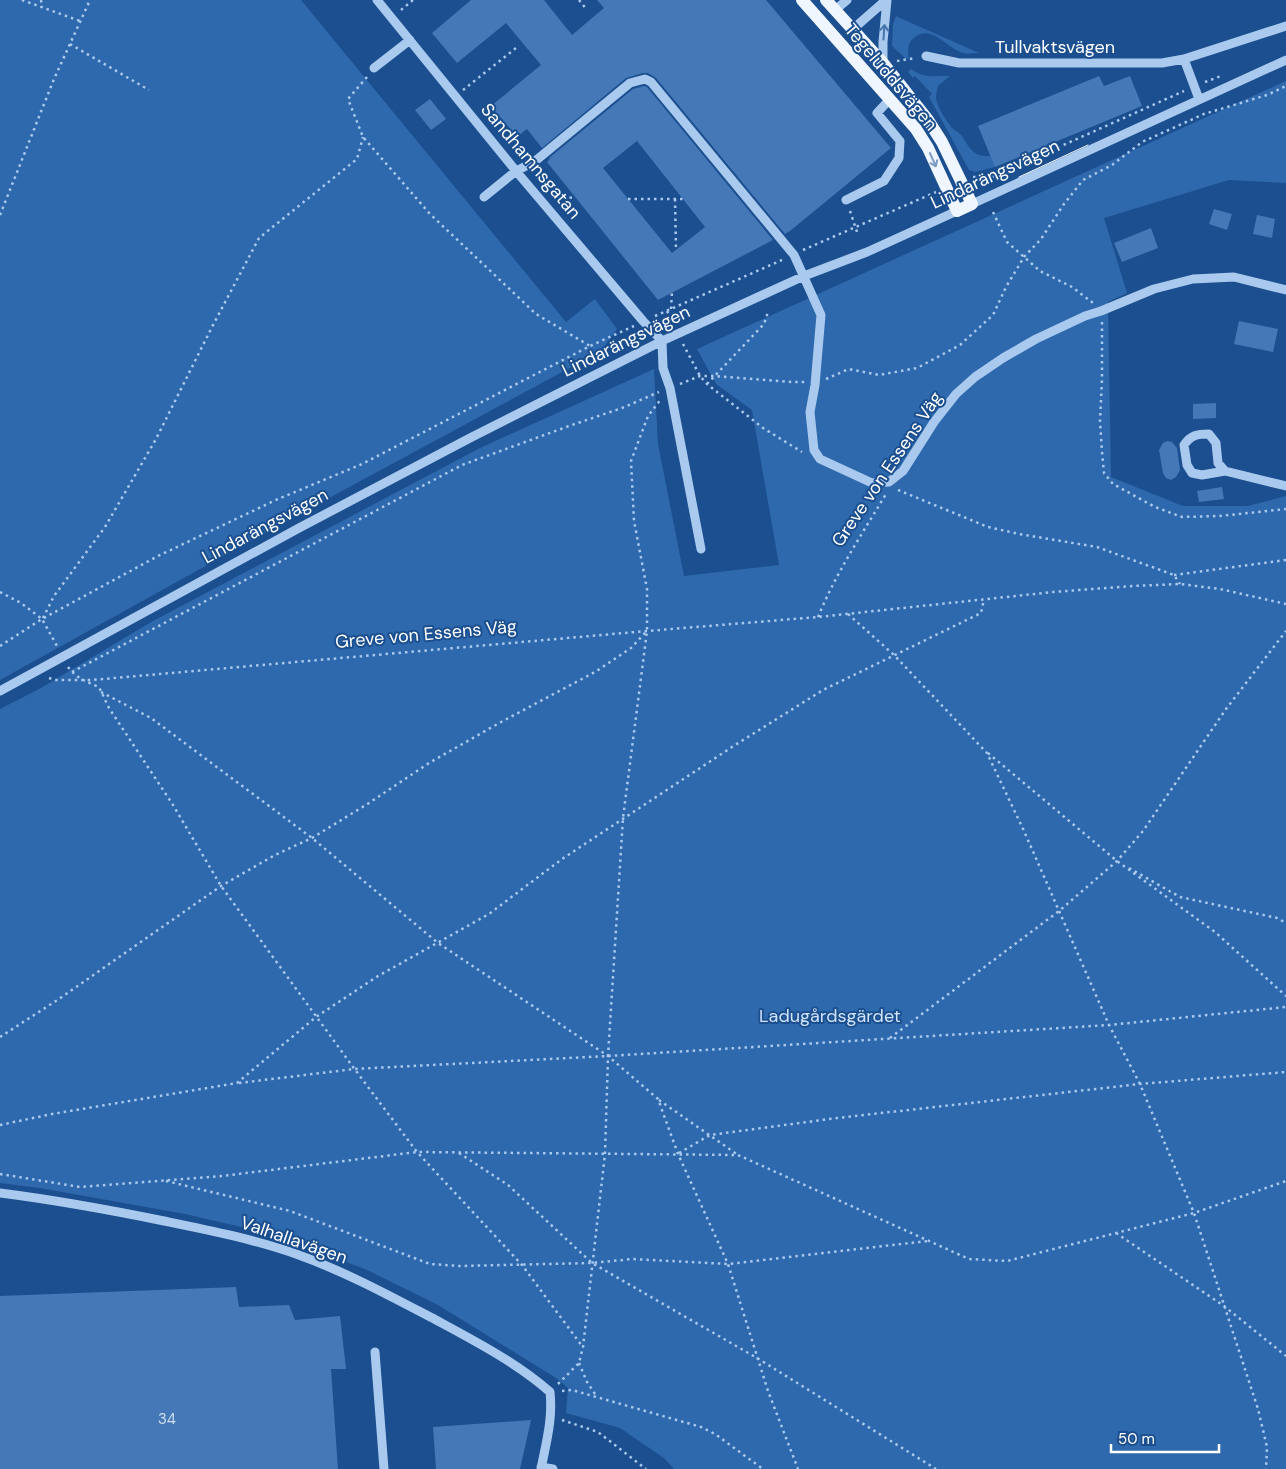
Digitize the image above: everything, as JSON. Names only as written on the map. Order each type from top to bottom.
[{"type":"main road","name":"Tegeluddsvägen","points":[[802,0],[916,129],[928,148],[957,211]]},
{"type":"main road","name":"Tegeluddsvägen","points":[[826,0],[852,29],[889,62],[942,142],[972,204]]},
{"type":"main road","points":[[821,22],[835,10]]},
{"type":"main road","points":[[838,41],[852,29]]},
{"type":"main road","name":"Lindarängsvägen","points":[[957,211],[972,204]]},
{"type":"street","name":"Sandhamnsgatan","points":[[377,0],[516,170],[662,341]]},
{"type":"street","points":[[835,10],[847,0]]},
{"type":"street","points":[[852,29],[887,0]]},
{"type":"street","points":[[887,0],[884,33],[889,62]]},
{"type":"street","name":"Tullvaktsvägen","points":[[926,56],[959,63],[1162,63],[1184,59],[1286,26]]},
{"type":"street","points":[[374,68],[410,40]]},
{"type":"street","points":[[1184,59],[1199,99]]},
{"type":"street","name":"Lindarängsvägen","points":[[972,204],[1286,60]]},
{"type":"street","points":[[484,197],[516,170],[534,162],[630,83],[645,79],[651,82],[794,255],[804,276],[821,316],[810,412],[814,450],[820,459]]},
{"type":"street","points":[[846,200],[884,181],[899,158],[900,141],[877,113],[890,99]]},
{"type":"street","name":"Lindarängsvägen","points":[[0,691],[299,528],[470,438],[662,341],[804,276],[867,252],[957,211]]},
{"type":"street","name":"Greve von Essens Väg","points":[[820,459],[872,482],[889,482],[903,471],[934,422],[956,394],[975,377],[1036,339],[1085,316],[1154,289],[1193,279],[1234,277],[1286,290]]},
{"type":"street","points":[[662,341],[663,368],[670,388],[702,549]]},
{"type":"street","points":[[1225,470],[1218,463],[1216,443],[1209,434],[1200,434],[1189,438],[1184,445],[1187,465],[1192,473],[1202,475],[1225,470],[1286,486]]},
{"type":"street","name":"Valhallavägen","points":[[0,1193],[61,1202],[184,1225],[254,1241],[296,1254],[365,1283],[458,1332],[532,1376],[550,1392]]},
{"type":"street","points":[[375,1352],[384,1469]]},
{"type":"street","points":[[550,1392],[551,1418],[541,1468],[553,1469]]},
{"type":"path","points":[[22,0],[80,21]]},
{"type":"path","points":[[41,0],[42,7]]},
{"type":"path","points":[[0,215],[54,79],[90,0]]},
{"type":"path","points":[[392,18],[413,0]]},
{"type":"path","points":[[579,0],[587,10]]},
{"type":"path","points":[[70,44],[149,90]]},
{"type":"path","points":[[456,96],[516,48]]},
{"type":"path","points":[[889,62],[926,56]]},
{"type":"path","points":[[374,68],[348,99],[363,136],[430,214],[536,314],[590,346]]},
{"type":"path","name":"Lindarängsvägen","points":[[970,177],[992,177],[1227,73]]},
{"type":"path","points":[[72,672],[462,465],[622,408],[700,376],[792,382],[829,378],[850,369],[879,375],[916,368],[960,346],[993,315],[1006,286],[1024,257],[1041,239],[1064,204],[1084,180],[1112,165],[1142,142],[1204,114],[1267,95],[1286,86]]},
{"type":"path","points":[[42,620],[54,596],[105,527],[156,440],[259,238],[356,159],[363,136]]},
{"type":"path","points":[[563,197],[576,198]]},
{"type":"path","points":[[628,199],[684,199]]},
{"type":"path","points":[[675,199],[676,250]]},
{"type":"path","points":[[849,211],[858,234]]},
{"type":"path","points":[[993,212],[1007,242],[1040,271],[1072,287],[1096,304],[1101,311],[1102,379],[1100,421],[1102,452],[1104,473],[1113,484],[1156,507],[1182,517],[1220,516],[1286,509]]},
{"type":"path","points":[[671,310],[672,292]]},
{"type":"path","points":[[707,384],[764,324],[768,312]]},
{"type":"path","points":[[0,646],[42,620],[158,556],[278,499],[362,464],[622,331]]},
{"type":"path","points":[[686,350],[700,376],[707,384],[763,428],[803,452],[820,459]]},
{"type":"path","points":[[550,1392],[579,1363],[583,1347],[605,1154],[608,1056],[622,818],[647,631],[647,589],[634,521],[631,461],[648,416],[670,388]]},
{"type":"path","name":"Greve von Essens Väg","points":[[818,617],[843,564],[890,487],[988,527],[1097,547],[1174,575]]},
{"type":"path","points":[[1180,584],[1174,575],[1286,560]]},
{"type":"path","name":"Greve von Essens Väg","points":[[41,668],[48,678],[55,680],[83,680],[818,617],[1052,592],[1180,584],[1220,588],[1286,604]]},
{"type":"path","points":[[0,592],[21,603],[42,620],[57,646]]},
{"type":"path","points":[[237,1083],[316,1017],[378,976],[489,914],[562,859],[622,818],[823,690],[981,613],[984,599]]},
{"type":"path","points":[[848,614],[894,655],[987,752],[1117,861],[1215,932],[1286,996]]},
{"type":"path","points":[[0,1037],[59,999],[221,886],[275,855],[312,838],[429,763],[595,672],[631,648],[647,631]]},
{"type":"path","points":[[889,1039],[1059,911],[1117,861],[1144,831],[1226,709],[1286,631]]},
{"type":"path","points":[[67,665],[72,672],[83,680],[99,687],[109,708],[173,805],[221,886],[354,1069],[417,1152],[522,1265],[583,1347]]},
{"type":"path","points":[[101,692],[151,718],[312,838],[438,942],[608,1056],[658,1099],[738,1155],[969,1259],[1007,1261],[1194,1213],[1286,1181]]},
{"type":"path","points":[[987,752],[1024,831],[1109,1025],[1140,1084],[1194,1213],[1258,1409],[1267,1447],[1266,1469]]},
{"type":"path","points":[[1117,861],[1180,898],[1277,918],[1286,923]]},
{"type":"path","points":[[0,1125],[52,1114],[237,1083],[354,1069],[608,1056],[1109,1025],[1286,1008]]},
{"type":"path","points":[[678,1154],[710,1135],[836,1118],[1140,1084],[1286,1072]]},
{"type":"path","points":[[658,1099],[678,1154],[728,1264],[768,1391],[798,1469]]},
{"type":"path","points":[[0,1174],[80,1187],[222,1176],[417,1152],[738,1155]]},
{"type":"path","points":[[458,1152],[508,1185],[592,1263],[757,1358],[936,1469]]},
{"type":"path","points":[[164,1180],[290,1211],[430,1264],[460,1266],[522,1265],[592,1263],[632,1259],[728,1264],[929,1241]]},
{"type":"path","points":[[1116,1234],[1224,1306],[1286,1356]]},
{"type":"path","points":[[579,1363],[587,1382],[598,1399]]},
{"type":"path","points":[[550,1392],[572,1390],[701,1427],[715,1434],[763,1469]]},
{"type":"path","points":[[551,1418],[598,1432],[646,1469]]},
{"type":"green space","points":[[0,0],[301,0],[566,322],[595,299],[617,329],[601,351],[292,518],[0,680]]},
{"type":"green space","points":[[896,16],[979,53],[962,53],[927,33],[915,37],[911,41],[908,52],[909,58],[906,59],[892,46],[893,25]]},
{"type":"green space","points":[[911,69],[926,76],[950,76],[938,86],[936,98],[940,109],[951,127],[961,135],[971,149],[977,154],[991,156],[995,167],[975,172],[969,170],[929,97],[932,94],[915,76],[913,78],[908,72]]},
{"type":"green space","name":"Ladugårdsgärdet","points":[[1286,81],[1286,183],[1229,180],[1104,218],[1127,293],[1108,302],[1111,477],[1183,506],[1248,506],[1286,496],[1286,1469],[674,1469],[664,1458],[620,1428],[566,1413],[568,1388],[556,1378],[438,1305],[367,1270],[276,1235],[185,1214],[40,1188],[0,1183],[0,709],[41,688],[151,622],[482,447],[654,369],[658,444],[684,576],[779,565],[752,410],[716,384],[697,349]]},
{"type":"building","points":[[471,0],[544,0],[572,35],[604,8],[597,0],[766,0],[891,148],[785,234],[656,78],[648,73],[626,78],[542,148],[527,129],[517,137],[491,106],[541,65],[506,23],[457,63],[432,33]]},
{"type":"building","points":[[1099,76],[1104,86],[1130,76],[1142,106],[995,167],[978,126]]},
{"type":"building","points":[[647,87],[773,240],[658,300],[547,162],[549,158],[633,89]],"holes":[[[637,141],[705,227],[672,253],[603,168]]]},
{"type":"building","points":[[430,99],[446,119],[431,130],[415,110]]},
{"type":"building","points":[[1214,209],[1232,214],[1227,230],[1209,224]]},
{"type":"building","points":[[1257,215],[1275,219],[1272,238],[1253,234]]},
{"type":"building","points":[[1151,228],[1158,248],[1122,262],[1114,243]]},
{"type":"building","points":[[1239,321],[1278,329],[1273,352],[1234,344]]},
{"type":"building","points":[[1216,403],[1216,418],[1193,419],[1193,404]]},
{"type":"building","points":[[1167,441],[1172,442],[1177,448],[1180,470],[1176,477],[1171,480],[1166,478],[1163,473],[1159,450],[1163,443]]},
{"type":"building","points":[[1222,487],[1224,499],[1199,502],[1197,491]]},
{"type":"building","points":[[236,1287],[239,1307],[289,1305],[295,1320],[340,1316],[346,1369],[331,1369],[338,1469],[0,1469],[0,1296]]},
{"type":"building","points":[[531,1420],[520,1469],[436,1469],[433,1427]]},
{"type":"tram line","points":[[1019,177],[1088,145]]}]
